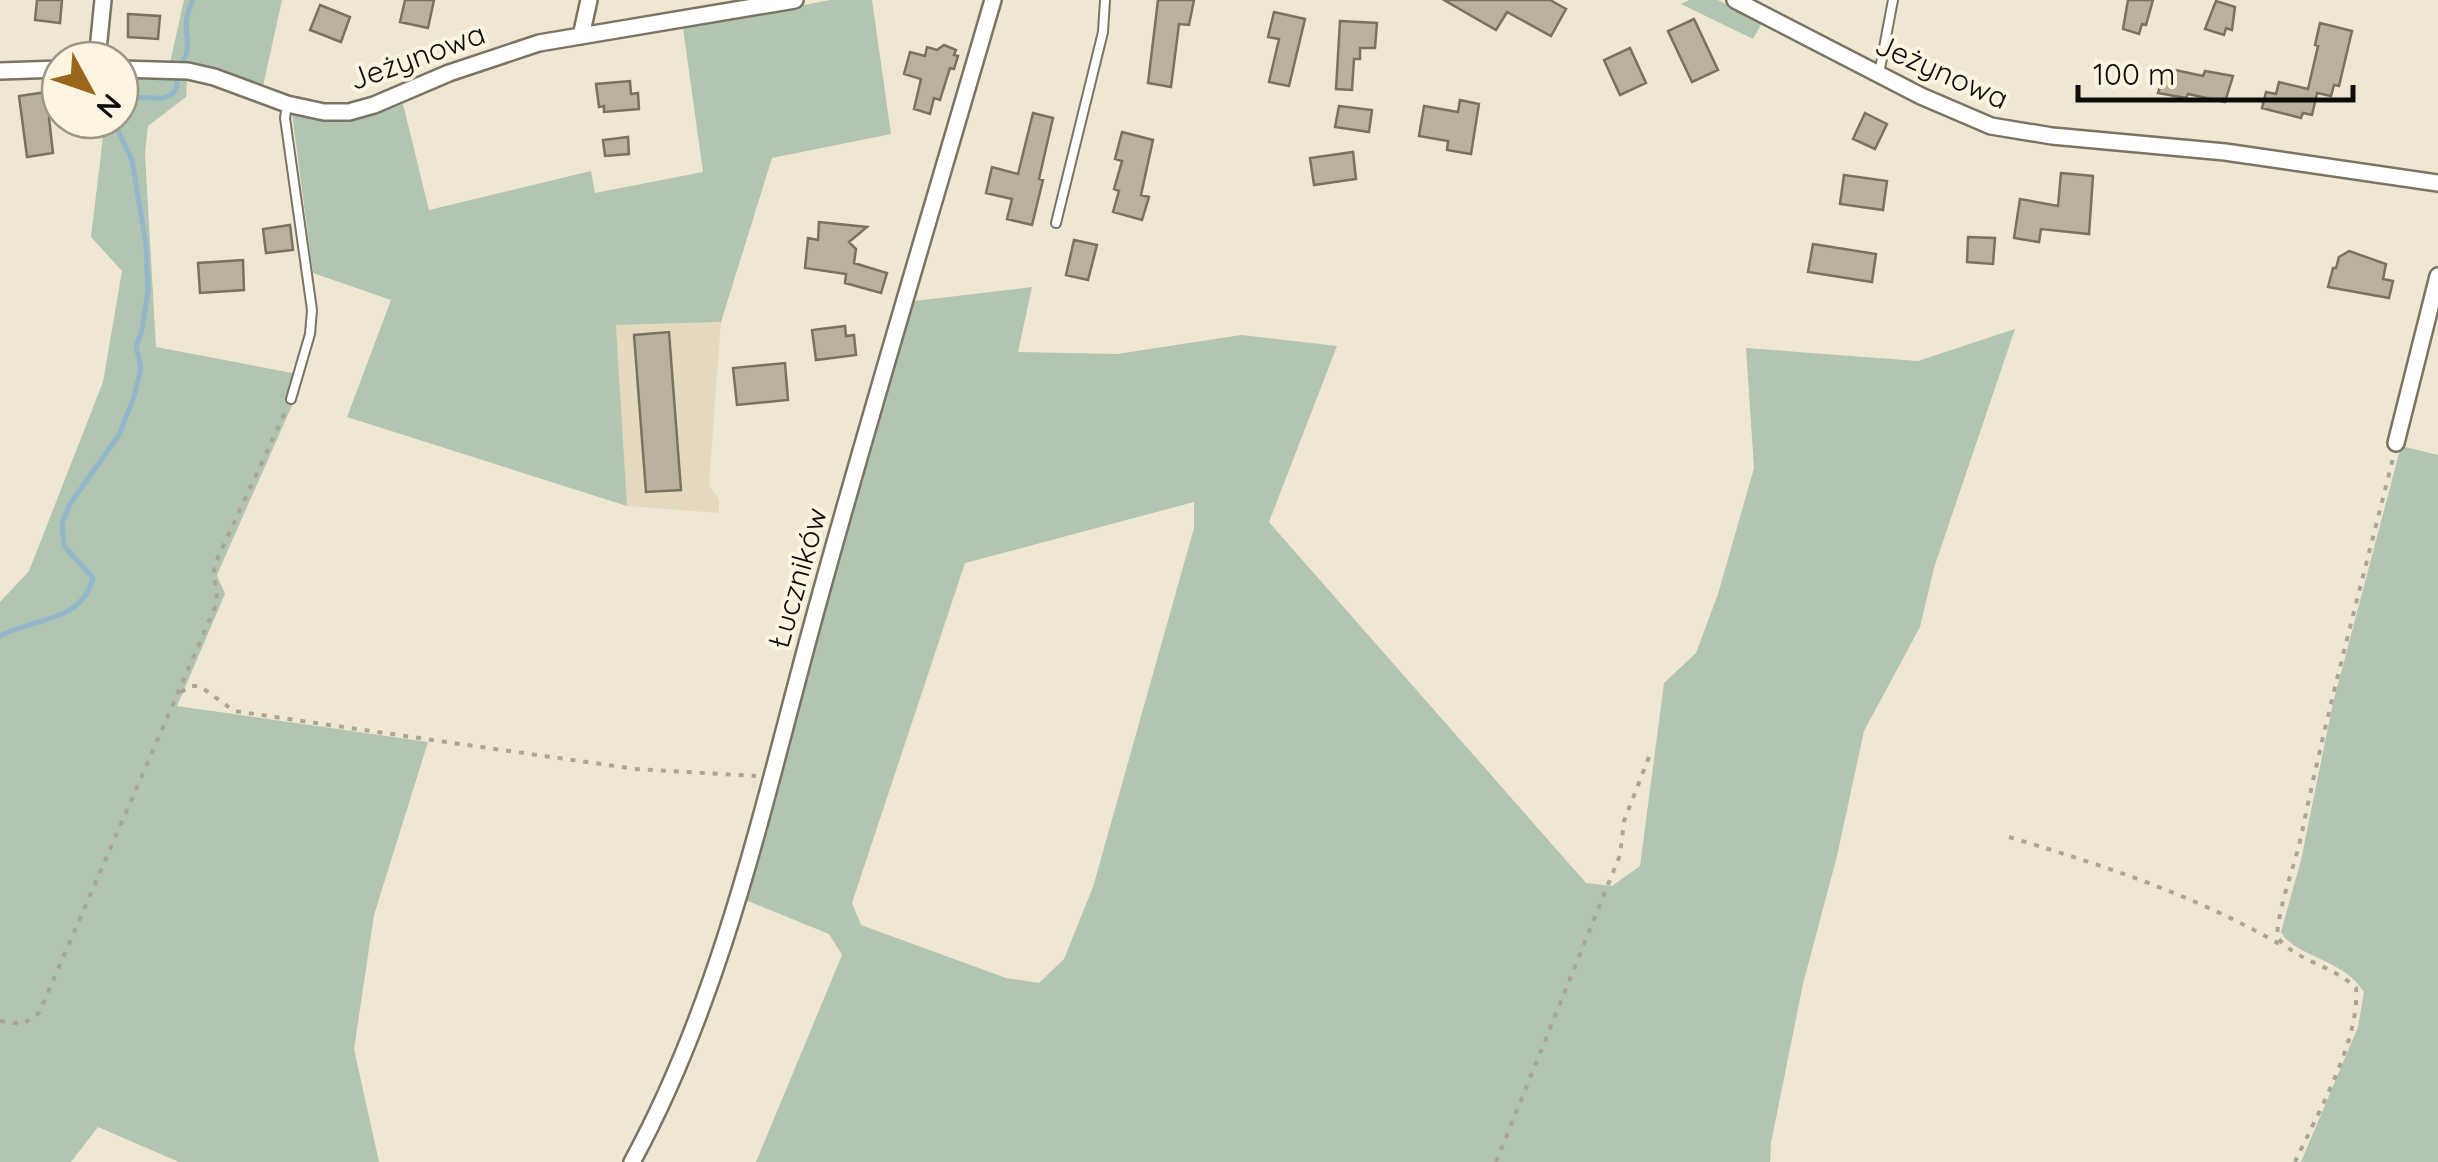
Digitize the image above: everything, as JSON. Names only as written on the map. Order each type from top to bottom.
[{"type":"street","points":[[99,40],[102,0]]},
{"type":"street","points":[[581,36],[588,0]]},
{"type":"street","name":"Jeżynowa","points":[[140,69],[214,76],[287,104],[324,112],[349,112],[538,43],[796,0]]},
{"type":"street","name":"Łuczników","points":[[632,1162],[659,1112],[694,1029],[771,776],[993,0]]},
{"type":"street","name":"Jeżynowa","points":[[1735,0],[1879,75],[1973,119],[2013,132],[2225,152],[2438,183]]},
{"type":"street","points":[[0,70],[40,69]]},
{"type":"street","points":[[2396,444],[2438,276]]},
{"type":"lane","points":[[1056,224],[1103,32],[1104,0]]},
{"type":"lane","points":[[1879,75],[1893,0]]},
{"type":"lane","points":[[287,104],[312,310],[310,334],[291,399]]},
{"type":"path","points":[[0,1021],[23,1024],[39,1012],[216,605],[215,564],[291,399]]},
{"type":"path","points":[[2286,949],[2277,937],[2278,926],[2328,706],[2396,444]]},
{"type":"path","points":[[178,694],[190,686],[200,686],[234,711],[618,766],[771,776]]},
{"type":"path","points":[[1496,1162],[1620,855],[1624,820],[1648,757]]},
{"type":"path","points":[[2009,837],[2122,870],[2248,926],[2346,978],[2356,988],[2357,1003],[2338,1067],[2294,1162]]},
{"type":"shaded area","points":[[721,322],[709,485],[719,500],[719,513],[627,506],[616,325]]},
{"type":"green space","points":[[184,0],[282,0],[263,86],[218,69],[170,63]]},
{"type":"green space","points":[[830,0],[872,0],[891,134],[772,158],[721,322],[616,325],[627,506],[347,417],[391,300],[313,273],[292,114],[348,120],[403,104],[429,210],[591,171],[595,193],[703,172],[683,28]]},
{"type":"green space","points":[[1689,0],[1718,0],[1762,23],[1753,39],[1681,4]]},
{"type":"green space","points":[[140,79],[187,80],[186,97],[148,126],[145,154],[156,347],[303,375],[217,575],[225,594],[177,706],[428,742],[374,915],[354,1049],[379,1162],[179,1162],[98,1127],[71,1162],[0,1162],[0,602],[29,571],[103,382],[122,271],[91,237],[103,140],[140,140]]},
{"type":"green space","points":[[1032,287],[1018,352],[1117,354],[1241,335],[1337,346],[1269,522],[1586,883],[1612,886],[1640,866],[1664,683],[1696,653],[1718,594],[1754,468],[1746,348],[1918,361],[2015,329],[1934,568],[1920,627],[1864,731],[1837,856],[1803,984],[1770,1162],[756,1162],[842,955],[829,934],[743,899],[914,301]],"holes":[[[1194,502],[1194,528],[1093,887],[1064,959],[1039,983],[1006,978],[861,925],[852,903],[965,563]]]},
{"type":"green space","points":[[2401,446],[2438,455],[2438,1162],[2301,1162],[2358,1027],[2364,992],[2344,972],[2297,947],[2281,932],[2301,860],[2333,703]]},
{"type":"building","points":[[37,0],[62,0],[60,23],[35,20]]},
{"type":"building","points":[[405,0],[434,0],[428,28],[400,22]]},
{"type":"building","points":[[1158,0],[1194,0],[1189,25],[1179,24],[1171,87],[1148,83]]},
{"type":"building","points":[[1444,0],[1550,0],[1566,9],[1551,36],[1507,12],[1496,30]]},
{"type":"building","points":[[2128,0],[2153,0],[2146,25],[2142,24],[2139,34],[2123,29]]},
{"type":"building","points":[[2216,1],[2235,7],[2232,30],[2226,28],[2224,35],[2205,29]]},
{"type":"building","points":[[320,5],[350,17],[341,42],[310,30]]},
{"type":"building","points":[[1274,12],[1305,19],[1289,86],[1269,82],[1279,39],[1268,37]]},
{"type":"building","points":[[128,14],[160,16],[158,39],[128,37]]},
{"type":"building","points":[[1694,19],[1718,70],[1692,82],[1668,31]]},
{"type":"building","points":[[1340,21],[1377,23],[1375,48],[1360,48],[1360,59],[1354,59],[1352,90],[1336,89]]},
{"type":"building","points":[[2320,23],[2352,31],[2339,86],[2334,85],[2331,96],[2317,93],[2312,115],[2303,113],[2301,118],[2262,108],[2266,92],[2276,94],[2279,82],[2308,89]]},
{"type":"building","points":[[944,45],[956,50],[954,55],[958,56],[940,100],[934,98],[930,114],[914,109],[921,79],[904,74],[910,52],[925,56],[927,47],[937,50]]},
{"type":"building","points":[[1630,48],[1646,83],[1620,95],[1604,60]]},
{"type":"building","points":[[2166,68],[2203,76],[2205,71],[2233,76],[2225,102],[2188,94],[2186,98],[2158,93]]},
{"type":"building","points":[[630,81],[631,94],[638,93],[639,109],[604,112],[604,106],[599,107],[596,84]]},
{"type":"building","points":[[40,93],[40,140],[52,140],[53,153],[27,157],[19,96]]},
{"type":"building","points":[[1460,100],[1479,104],[1471,154],[1447,150],[1448,141],[1419,136],[1424,106],[1458,112]]},
{"type":"building","points":[[1339,106],[1372,110],[1369,132],[1335,127]]},
{"type":"building","points":[[1033,113],[1053,118],[1032,225],[1007,219],[1012,199],[986,193],[992,167],[1018,174]]},
{"type":"building","points":[[1865,113],[1887,124],[1875,149],[1853,139]]},
{"type":"building","points":[[1122,132],[1153,140],[1141,195],[1149,197],[1142,220],[1113,212],[1119,191],[1114,189],[1122,161],[1115,159]]},
{"type":"building","points":[[628,137],[629,154],[605,156],[603,140]]},
{"type":"building","points":[[1353,152],[1356,179],[1314,185],[1310,158]]},
{"type":"building","points":[[2061,173],[2093,176],[2089,234],[2041,229],[2039,242],[2014,238],[2020,199],[2058,206]]},
{"type":"building","points":[[1844,175],[1887,181],[1883,210],[1840,204]]},
{"type":"building","points":[[819,222],[867,227],[849,242],[856,249],[854,263],[887,273],[881,293],[845,283],[846,274],[805,268],[808,238],[818,240]]},
{"type":"building","points":[[290,225],[293,250],[266,253],[263,229]]},
{"type":"building","points":[[1968,237],[1995,238],[1993,264],[1967,262]]},
{"type":"building","points":[[1074,240],[1097,245],[1088,280],[1066,275]]},
{"type":"building","points":[[1813,244],[1876,254],[1872,282],[1808,272]]},
{"type":"building","points":[[2349,251],[2386,264],[2383,279],[2393,281],[2389,298],[2328,287],[2339,257]]},
{"type":"building","points":[[243,260],[244,290],[200,293],[198,263]]},
{"type":"building","points":[[845,326],[846,336],[854,335],[856,355],[816,360],[812,330]]},
{"type":"building","points":[[669,332],[681,490],[646,492],[634,335]]},
{"type":"building","points":[[785,363],[788,400],[737,405],[733,368]]},
{"type":"waterway","points":[[140,98],[168,97],[175,90],[187,48],[186,25],[193,0]]},
{"type":"waterway","points":[[0,636],[68,611],[87,593],[93,578],[64,546],[62,523],[70,504],[119,435],[134,397],[141,368],[136,346],[148,290],[146,245],[132,160],[122,140]]}]
